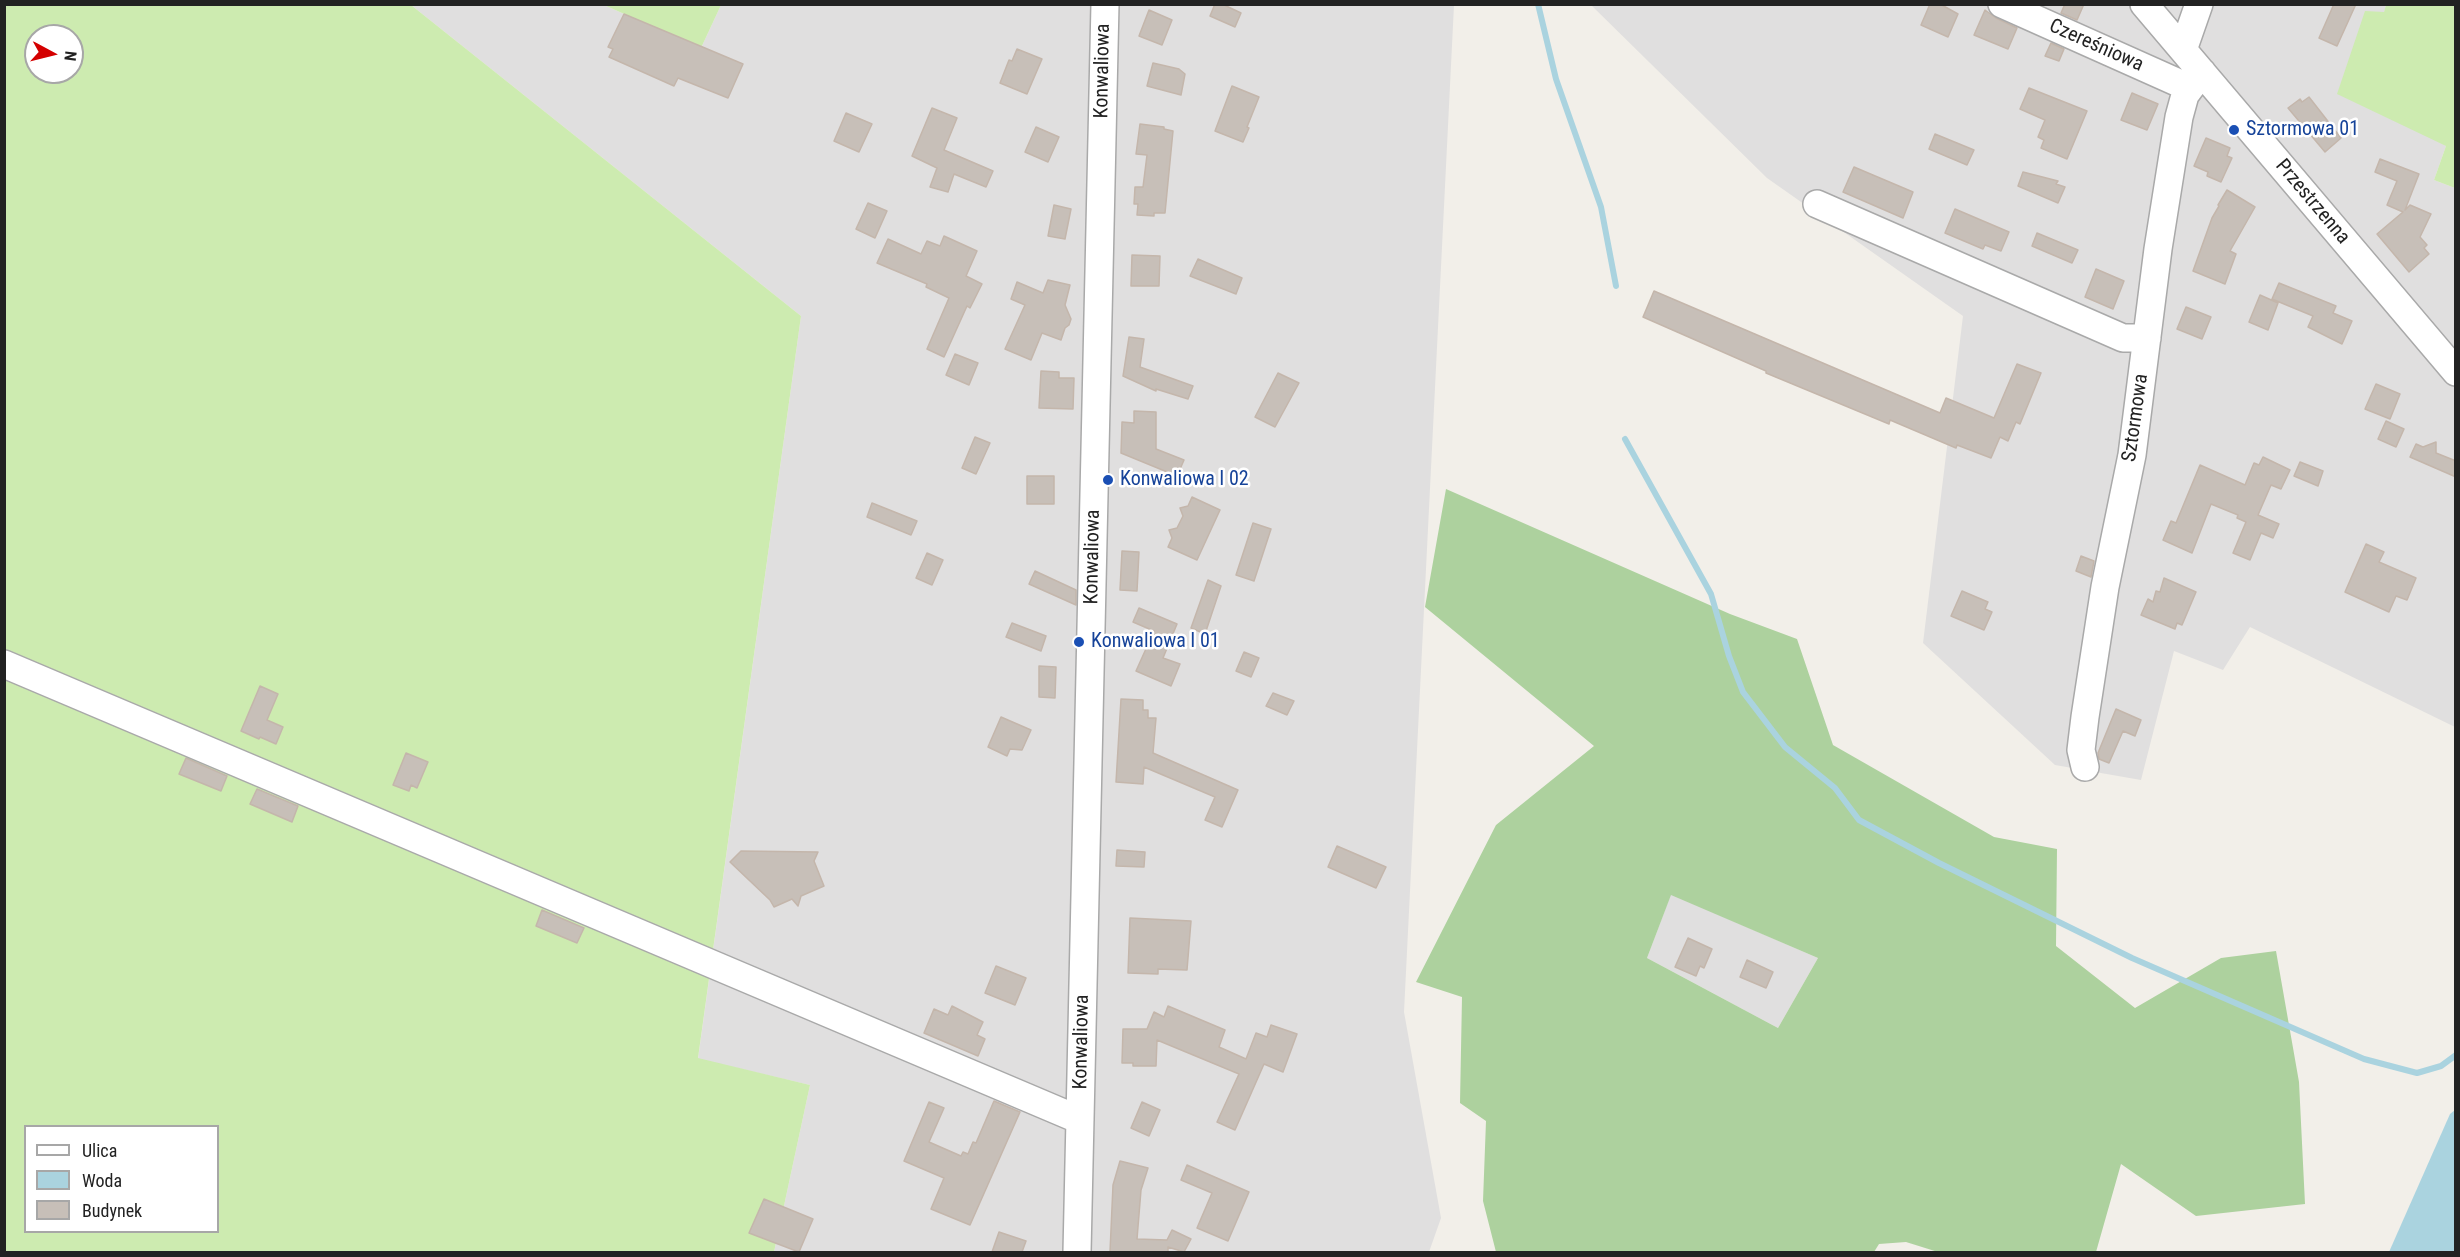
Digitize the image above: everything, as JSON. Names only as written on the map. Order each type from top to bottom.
[{"type":"street","name":"Konwaliowa","points":[[1077,1252],[1105,4]]},
{"type":"street","name":"Czereśniowa","points":[[2002,4],[2196,80]]},
{"type":"street","name":"Przestrzenna","points":[[2144,4],[2183,50],[2196,80],[2456,372]]},
{"type":"street","points":[[2183,50],[2199,4]]},
{"type":"street","name":"Sztormowa","points":[[2085,767],[2081,750],[2085,717],[2105,587],[2132,455],[2158,249],[2179,117],[2185,95],[2196,80]]},
{"type":"street","points":[[1817,204],[2123,338],[2147,338]]},
{"type":"street","points":[[4,664],[1080,1120]]},
{"type":"shaded area","points":[[411,5],[604,5],[701,48],[721,5],[1454,5],[1404,1012],[1441,1218],[1429,1252],[774,1252],[810,1085],[698,1059],[801,316]]},
{"type":"shaded area","points":[[1591,5],[2386,5],[2384,13],[2446,146],[2434,180],[2455,188],[2455,727],[2250,627],[2223,670],[2174,651],[2141,780],[2055,765],[1923,643],[1963,316],[1767,178]]},
{"type":"shaded area","points":[[1671,894],[1818,958],[1778,1028],[1647,958]]},
{"type":"green space","points":[[5,5],[411,5],[801,316],[698,1058],[810,1085],[774,1252],[5,1252]]},
{"type":"green space","points":[[604,5],[721,5],[701,48]]},
{"type":"green space","points":[[2386,5],[2455,5],[2455,188],[2434,180],[2446,146],[2337,94],[2365,11],[2384,12]]},
{"type":"green space","points":[[1446,489],[1730,614],[1797,639],[1833,745],[1994,837],[2057,849],[2056,946],[2135,1008],[2221,958],[2276,951],[2299,1082],[2305,1204],[2196,1216],[2121,1164],[2096,1252],[1938,1252],[1906,1242],[1879,1244],[1874,1252],[1496,1252],[1483,1201],[1486,1121],[1460,1103],[1462,997],[1416,982],[1496,825],[1594,746],[1425,607]],"holes":[[[1671,895],[1818,958],[1778,1028],[1647,958]]]},
{"type":"water","points":[[2455,1110],[2455,1252],[2389,1252],[2450,1114]]},
{"type":"building","points":[[1215,4],[1222,4],[1241,13],[1235,27],[1210,16]]},
{"type":"building","points":[[1930,4],[1940,4],[1958,14],[1948,37],[1921,25]]},
{"type":"building","points":[[2065,4],[2084,4],[2077,20],[2061,13]]},
{"type":"building","points":[[2334,4],[2356,4],[2337,46],[2319,38]]},
{"type":"building","points":[[1149,10],[1172,20],[1162,45],[1139,36]]},
{"type":"building","points":[[1985,10],[2017,28],[2008,49],[1974,35]]},
{"type":"building","points":[[624,14],[743,64],[728,98],[678,78],[674,86],[609,57],[613,49],[608,47]]},
{"type":"building","points":[[2051,43],[2064,49],[2059,61],[2045,56]]},
{"type":"building","points":[[1017,49],[1042,59],[1027,94],[1000,83],[1009,60],[1012,61]]},
{"type":"building","points":[[1153,63],[1179,69],[1185,74],[1181,95],[1147,86]]},
{"type":"building","points":[[1232,86],[1259,97],[1243,142],[1215,131]]},
{"type":"building","points":[[2029,88],[2087,111],[2067,159],[2041,148],[2044,140],[2038,137],[2045,120],[2020,109]]},
{"type":"building","points":[[2132,93],[2158,104],[2147,130],[2121,120]]},
{"type":"building","points":[[2309,97],[2341,138],[2325,152],[2288,108],[2300,99],[2302,102]]},
{"type":"building","points":[[932,108],[957,118],[944,150],[993,171],[986,187],[954,174],[948,192],[930,187],[937,168],[912,156]]},
{"type":"building","points":[[846,113],[872,124],[859,152],[834,141]]},
{"type":"building","points":[[1140,124],[1164,127],[1164,129],[1173,131],[1165,213],[1154,213],[1154,216],[1137,215],[1138,204],[1134,204],[1135,187],[1143,187],[1147,155],[1136,154]]},
{"type":"building","points":[[1036,127],[1059,137],[1048,162],[1025,152]]},
{"type":"building","points":[[1935,134],[1974,150],[1967,165],[1929,149]]},
{"type":"building","points":[[2206,138],[2230,148],[2227,156],[2232,158],[2221,182],[2207,176],[2208,172],[2194,166]]},
{"type":"building","points":[[2380,159],[2419,174],[2405,210],[2410,205],[2431,214],[2420,237],[2427,245],[2424,248],[2429,254],[2409,272],[2377,234],[2403,212],[2387,205],[2397,181],[2375,172]]},
{"type":"building","points":[[1854,167],[1913,192],[1903,218],[1843,192]]},
{"type":"building","points":[[2023,172],[2058,181],[2056,184],[2065,187],[2058,203],[2018,186]]},
{"type":"building","points":[[2227,190],[2255,207],[2230,251],[2236,254],[2225,284],[2193,271],[2212,218]]},
{"type":"building","points":[[868,203],[887,211],[875,238],[856,229]]},
{"type":"building","points":[[1054,205],[1071,209],[1065,239],[1048,236]]},
{"type":"building","points":[[1955,209],[2009,232],[2001,251],[1985,245],[1983,249],[1945,233]]},
{"type":"building","points":[[2037,233],[2078,250],[2072,263],[2032,246]]},
{"type":"building","points":[[944,236],[977,251],[966,276],[982,284],[970,308],[967,306],[944,357],[927,349],[949,298],[926,287],[927,284],[877,263],[888,239],[921,254],[927,241],[940,246]]},
{"type":"building","points":[[1132,255],[1160,256],[1159,286],[1131,286]]},
{"type":"building","points":[[1198,259],[1242,278],[1236,294],[1190,276]]},
{"type":"building","points":[[2096,269],[2124,281],[2113,309],[2085,297]]},
{"type":"building","points":[[1048,280],[1070,285],[1065,305],[1071,319],[1061,340],[1042,333],[1031,360],[1005,349],[1025,305],[1011,299],[1017,282],[1043,293]]},
{"type":"building","points":[[2279,283],[2336,306],[2333,313],[2352,321],[2342,344],[2308,327],[2313,316],[2272,299]]},
{"type":"building","points":[[1654,291],[1940,413],[1946,398],[1994,418],[2017,364],[2041,373],[2020,424],[2016,422],[2008,441],[2000,437],[1991,458],[1957,445],[1956,448],[1890,420],[1889,424],[1766,373],[1766,371],[1643,317]]},
{"type":"building","points":[[2260,295],[2278,303],[2268,330],[2249,322]]},
{"type":"building","points":[[2186,307],[2211,317],[2202,339],[2177,329]]},
{"type":"building","points":[[1129,337],[1144,339],[1140,367],[1193,386],[1188,399],[1156,389],[1156,391],[1123,376]]},
{"type":"building","points":[[955,354],[978,363],[969,385],[946,375]]},
{"type":"building","points":[[1041,371],[1059,372],[1059,378],[1074,378],[1073,409],[1039,408]]},
{"type":"building","points":[[1278,373],[1299,383],[1275,427],[1255,417]]},
{"type":"building","points":[[2376,384],[2400,394],[2390,419],[2365,409]]},
{"type":"building","points":[[1134,411],[1156,412],[1156,449],[1184,460],[1177,476],[1121,453],[1122,422],[1134,423]]},
{"type":"building","points":[[2386,421],[2404,429],[2396,447],[2378,439]]},
{"type":"building","points":[[975,437],[990,443],[976,474],[962,468]]},
{"type":"building","points":[[2436,442],[2436,453],[2456,461],[2456,477],[2410,457],[2416,444],[2423,447]]},
{"type":"building","points":[[2263,457],[2290,470],[2281,489],[2271,485],[2258,515],[2279,524],[2273,538],[2261,533],[2250,560],[2233,553],[2246,522],[2237,518],[2238,515],[2211,504],[2192,553],[2163,540],[2171,521],[2176,523],[2200,465],[2245,485],[2254,463],[2259,465]]},
{"type":"building","points":[[2300,462],[2323,471],[2318,486],[2294,476]]},
{"type":"building","points":[[1027,476],[1054,476],[1054,504],[1027,504]]},
{"type":"building","points":[[1192,497],[1220,510],[1197,560],[1168,547],[1172,538],[1169,530],[1177,528],[1183,516],[1180,508],[1188,506]]},
{"type":"building","points":[[872,503],[917,521],[911,535],[867,517]]},
{"type":"building","points":[[1253,523],[1271,529],[1254,581],[1236,575]]},
{"type":"building","points":[[2366,544],[2384,552],[2379,562],[2416,578],[2407,600],[2396,596],[2389,612],[2345,592]]},
{"type":"building","points":[[1122,551],[1139,552],[1137,591],[1120,590]]},
{"type":"building","points":[[927,553],[943,560],[932,585],[916,578]]},
{"type":"building","points":[[2081,556],[2094,561],[2091,577],[2076,571]]},
{"type":"building","points":[[1035,571],[1076,590],[1076,605],[1029,584]]},
{"type":"building","points":[[2164,578],[2196,592],[2182,625],[2177,623],[2175,629],[2141,615],[2148,599],[2153,602],[2156,591],[2160,592]]},
{"type":"building","points":[[1208,580],[1221,586],[1205,634],[1191,628]]},
{"type":"building","points":[[1962,591],[1988,602],[1985,609],[1992,612],[1984,630],[1951,616]]},
{"type":"building","points":[[1139,608],[1177,624],[1163,658],[1180,664],[1171,686],[1136,671],[1154,631],[1133,622]]},
{"type":"building","points":[[1012,623],[1046,636],[1041,651],[1006,637]]},
{"type":"building","points":[[1244,652],[1259,658],[1251,677],[1236,671]]},
{"type":"building","points":[[1039,666],[1056,667],[1055,698],[1039,697]]},
{"type":"building","points":[[260,686],[278,694],[267,720],[283,727],[276,744],[241,731]]},
{"type":"building","points":[[1273,693],[1294,701],[1287,715],[1266,706]]},
{"type":"building","points":[[1121,699],[1143,700],[1143,710],[1148,710],[1148,718],[1156,718],[1153,753],[1238,790],[1222,827],[1205,820],[1215,797],[1144,767],[1143,784],[1116,782]]},
{"type":"building","points":[[2116,709],[2141,720],[2135,736],[2123,731],[2109,763],[2099,759],[2098,753]]},
{"type":"building","points":[[1001,717],[1031,730],[1022,750],[1010,749],[1007,756],[988,747]]},
{"type":"building","points":[[406,753],[428,762],[417,788],[411,785],[409,791],[393,785]]},
{"type":"building","points":[[186,758],[227,776],[221,791],[179,774]]},
{"type":"building","points":[[257,789],[298,806],[292,822],[250,804]]},
{"type":"building","points":[[1337,846],[1386,867],[1376,888],[1328,867]]},
{"type":"building","points":[[1117,850],[1145,852],[1144,867],[1116,866]]},
{"type":"building","points":[[741,851],[818,852],[814,861],[824,886],[801,896],[798,906],[792,899],[774,907],[770,900],[730,862]]},
{"type":"building","points":[[542,910],[584,928],[577,943],[536,926]]},
{"type":"building","points":[[1130,918],[1191,921],[1187,970],[1158,969],[1158,974],[1128,973]]},
{"type":"building","points":[[1688,938],[1712,949],[1704,968],[1700,966],[1696,976],[1675,967]]},
{"type":"building","points":[[1747,960],[1773,972],[1766,988],[1740,977]]},
{"type":"building","points":[[996,966],[1026,978],[1015,1005],[985,993]]},
{"type":"building","points":[[952,1006],[983,1022],[977,1035],[985,1039],[978,1056],[924,1033],[934,1009],[948,1015]]},
{"type":"building","points":[[1168,1006],[1225,1030],[1219,1047],[1246,1059],[1256,1033],[1267,1037],[1271,1025],[1297,1034],[1283,1072],[1264,1064],[1235,1130],[1217,1122],[1239,1074],[1157,1040],[1156,1066],[1133,1066],[1133,1063],[1122,1063],[1123,1029],[1147,1029],[1154,1012],[1164,1017]]},
{"type":"building","points":[[994,1101],[1020,1112],[970,1225],[931,1209],[944,1178],[904,1161],[929,1102],[944,1108],[929,1142],[961,1156],[963,1152],[968,1154],[973,1142],[976,1143]]},
{"type":"building","points":[[1142,1102],[1160,1110],[1149,1136],[1131,1128]]},
{"type":"building","points":[[1120,1161],[1148,1168],[1141,1190],[1137,1239],[1167,1240],[1172,1230],[1191,1239],[1184,1252],[1168,1247],[1168,1252],[1110,1252],[1113,1185]]},
{"type":"building","points":[[1187,1165],[1249,1192],[1228,1241],[1197,1228],[1212,1193],[1181,1180]]},
{"type":"building","points":[[764,1199],[813,1219],[799,1252],[749,1233]]},
{"type":"building","points":[[999,1232],[1026,1241],[1022,1252],[992,1252]]},
{"type":"waterway","points":[[1538,4],[1556,79],[1601,207],[1616,286]]},
{"type":"waterway","points":[[1625,439],[1711,594],[1729,656],[1743,692],[1785,747],[1835,788],[1859,820],[1939,863],[2132,958],[2364,1059],[2417,1073],[2441,1066],[2456,1055]]},
{"type":"place","name":"Sztormowa 01","points":[[2234,130]]},
{"type":"place","name":"Konwaliowa I 02","points":[[1108,480]]},
{"type":"place","name":"Konwaliowa I 01","points":[[1079,642]]}]
